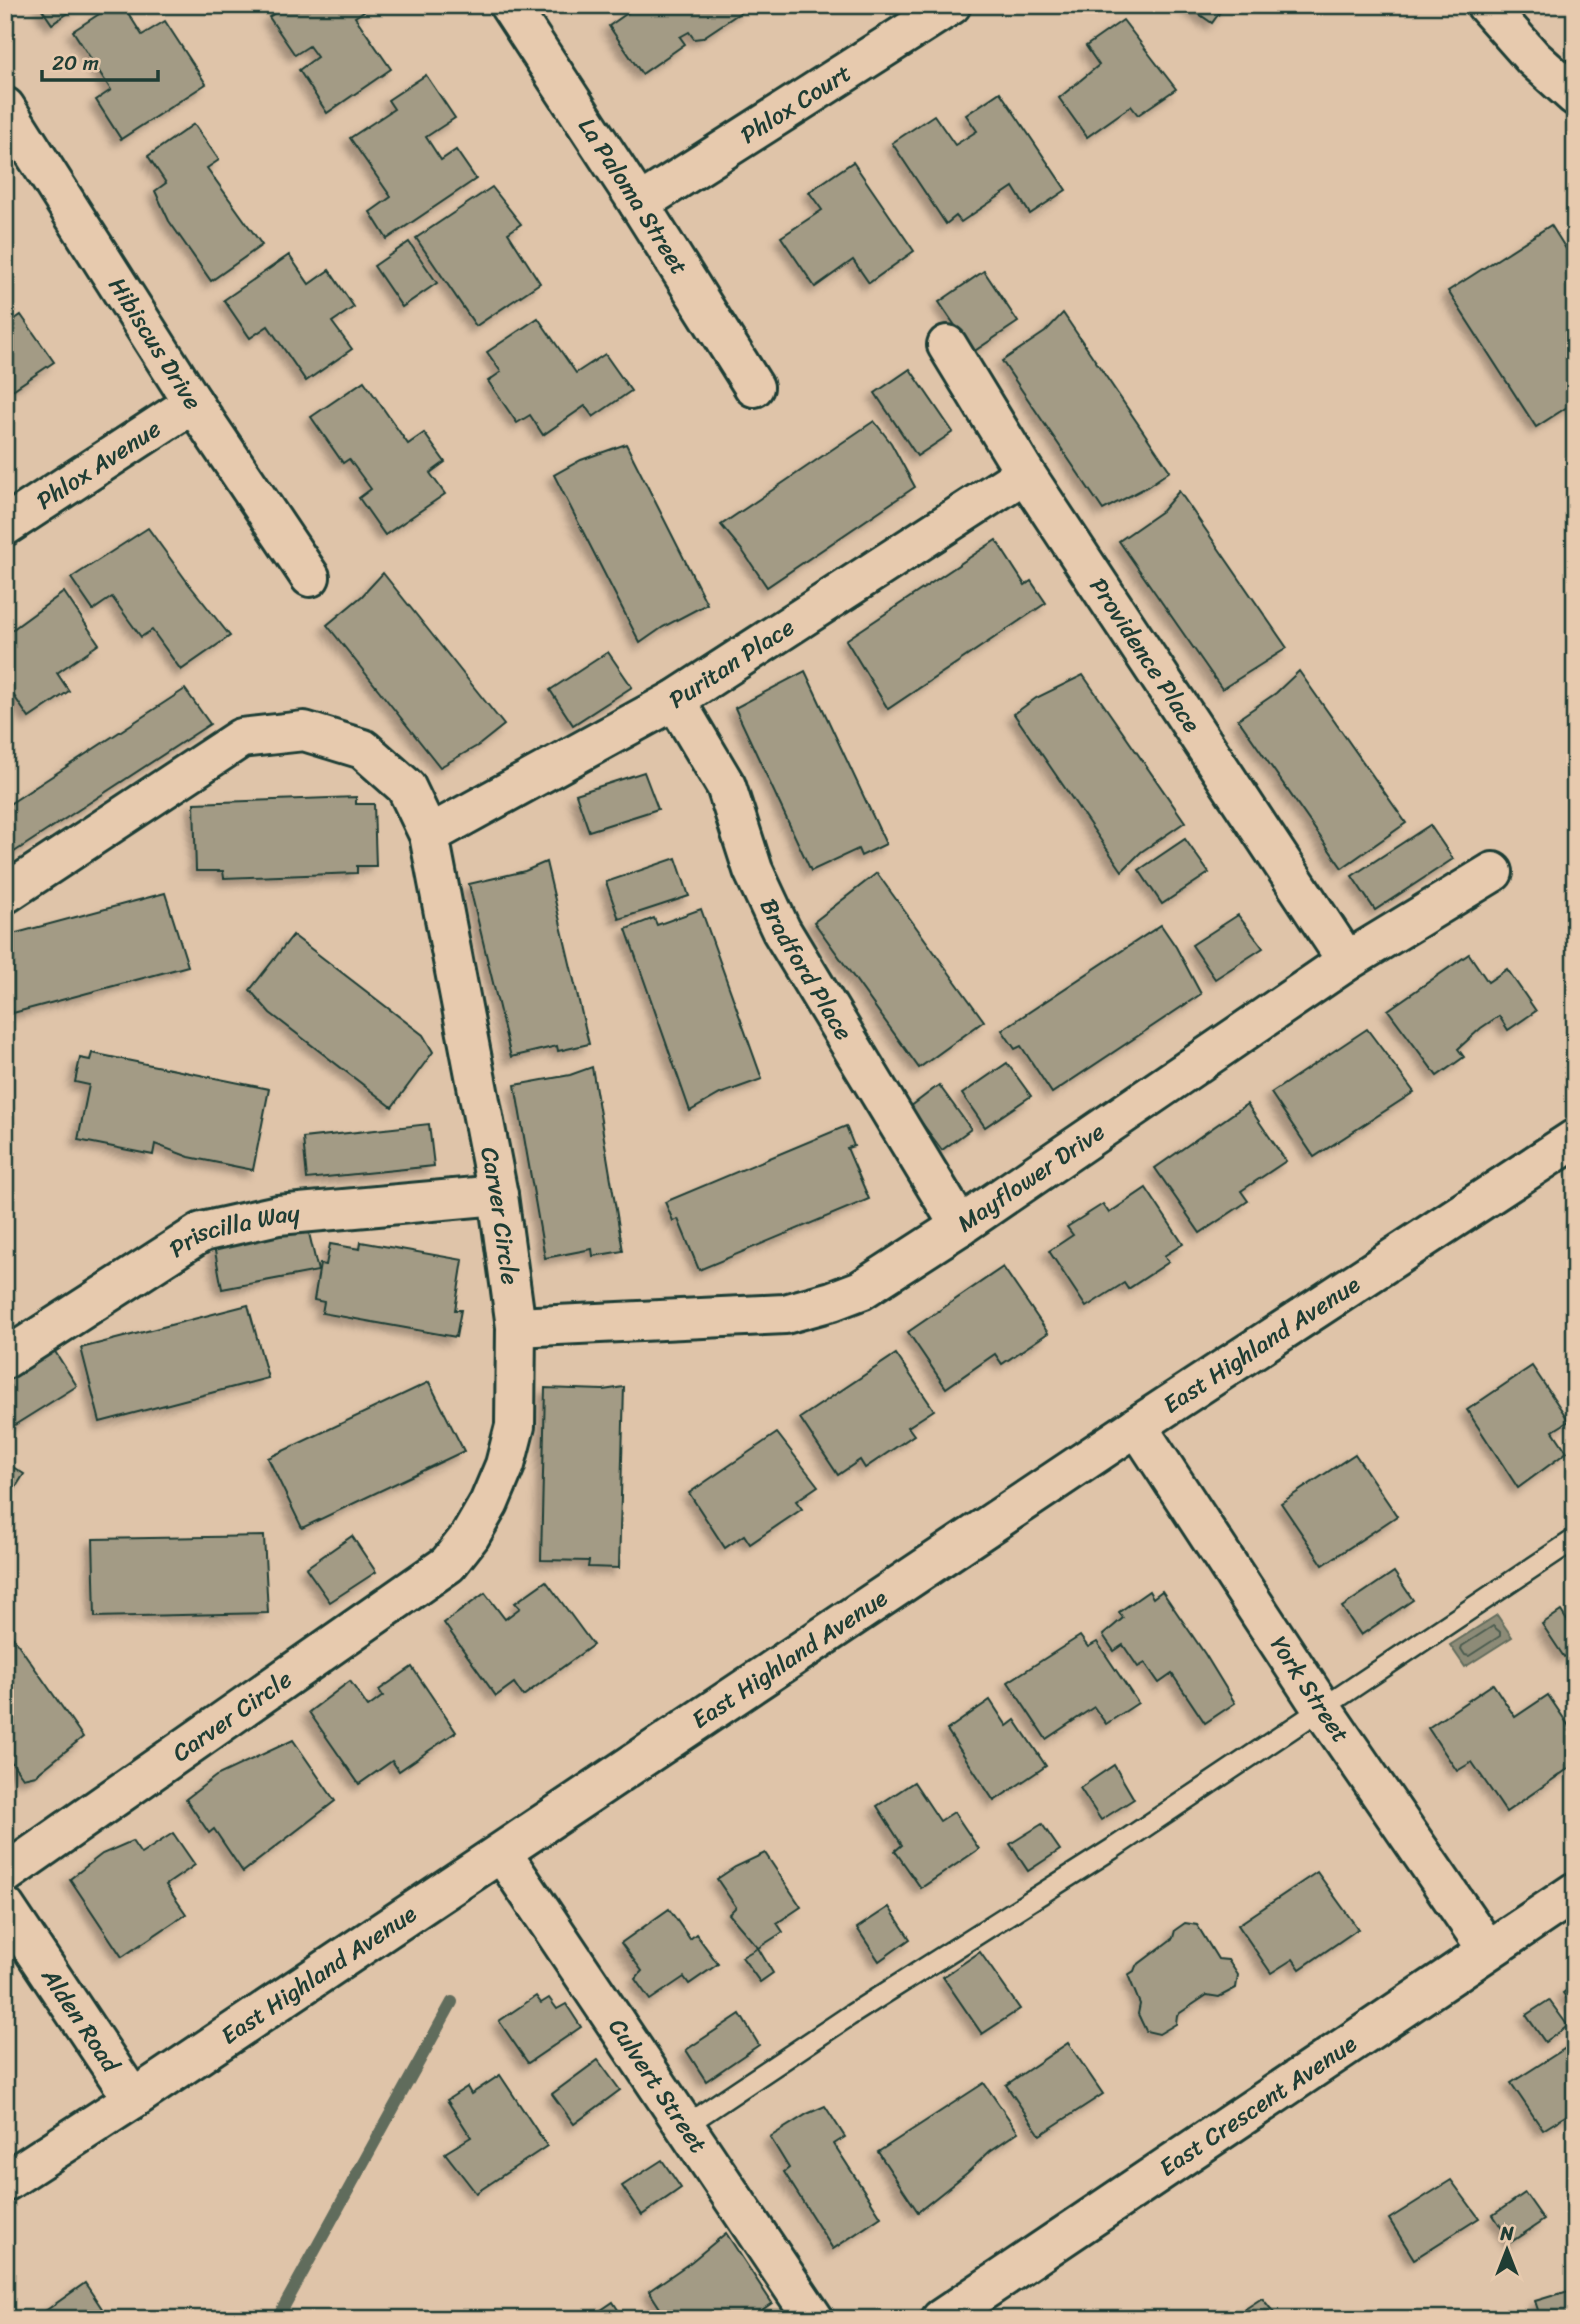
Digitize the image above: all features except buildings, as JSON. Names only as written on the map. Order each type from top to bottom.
[{"type":"street","name":"La Paloma Street","points":[[509,5],[754,387]]},
{"type":"street","name":"Phlox Court","points":[[639,204],[951,5]]},
{"type":"street","points":[[1486,5],[1533,58],[1575,96]]},
{"type":"street","name":"Hibiscus Drive","points":[[5,107],[193,403],[310,577]]},
{"type":"street","name":"Providence Place","points":[[947,345],[1026,473],[1347,961]]},
{"type":"street","name":"Phlox Avenue","points":[[5,526],[193,403]]},
{"type":"street","name":"Puritan Place","points":[[429,835],[675,700],[1026,473]]},
{"type":"street","name":"Bradford Place","points":[[675,700],[726,786],[753,870],[781,930],[960,1226]]},
{"type":"street","name":"Carver Circle","points":[[5,894],[241,738],[304,731],[363,749],[406,787],[429,835],[498,1195],[516,1327],[515,1426],[505,1465],[489,1503],[448,1564],[5,1874]]},
{"type":"street","name":"Mayflower Drive","points":[[516,1327],[785,1314],[806,1310],[861,1290],[960,1226],[1347,961],[1493,872]]},
{"type":"street","name":"East Highland Avenue","points":[[5,2182],[502,1853],[1137,1426],[1575,1139]]},
{"type":"street","name":"Priscilla Way","points":[[5,1359],[202,1232],[278,1215],[498,1195]]},
{"type":"street","name":"York Street","points":[[1137,1426],[1321,1707],[1487,1949]]},
{"type":"street","name":"Culvert Street","points":[[502,1853],[814,2319]]},
{"type":"street","name":"East Crescent Avenue","points":[[941,2319],[1575,1892]]},
{"type":"street","name":"Alden Road","points":[[5,1907],[133,2099]]},
{"type":"lane","points":[[685,2125],[1112,1849],[1575,1539]]},
{"type":"water","points":[[1497,1615],[1512,1637],[1465,1667],[1450,1645]]},
{"type":"waterway","points":[[277,2319],[452,2002]]}]
